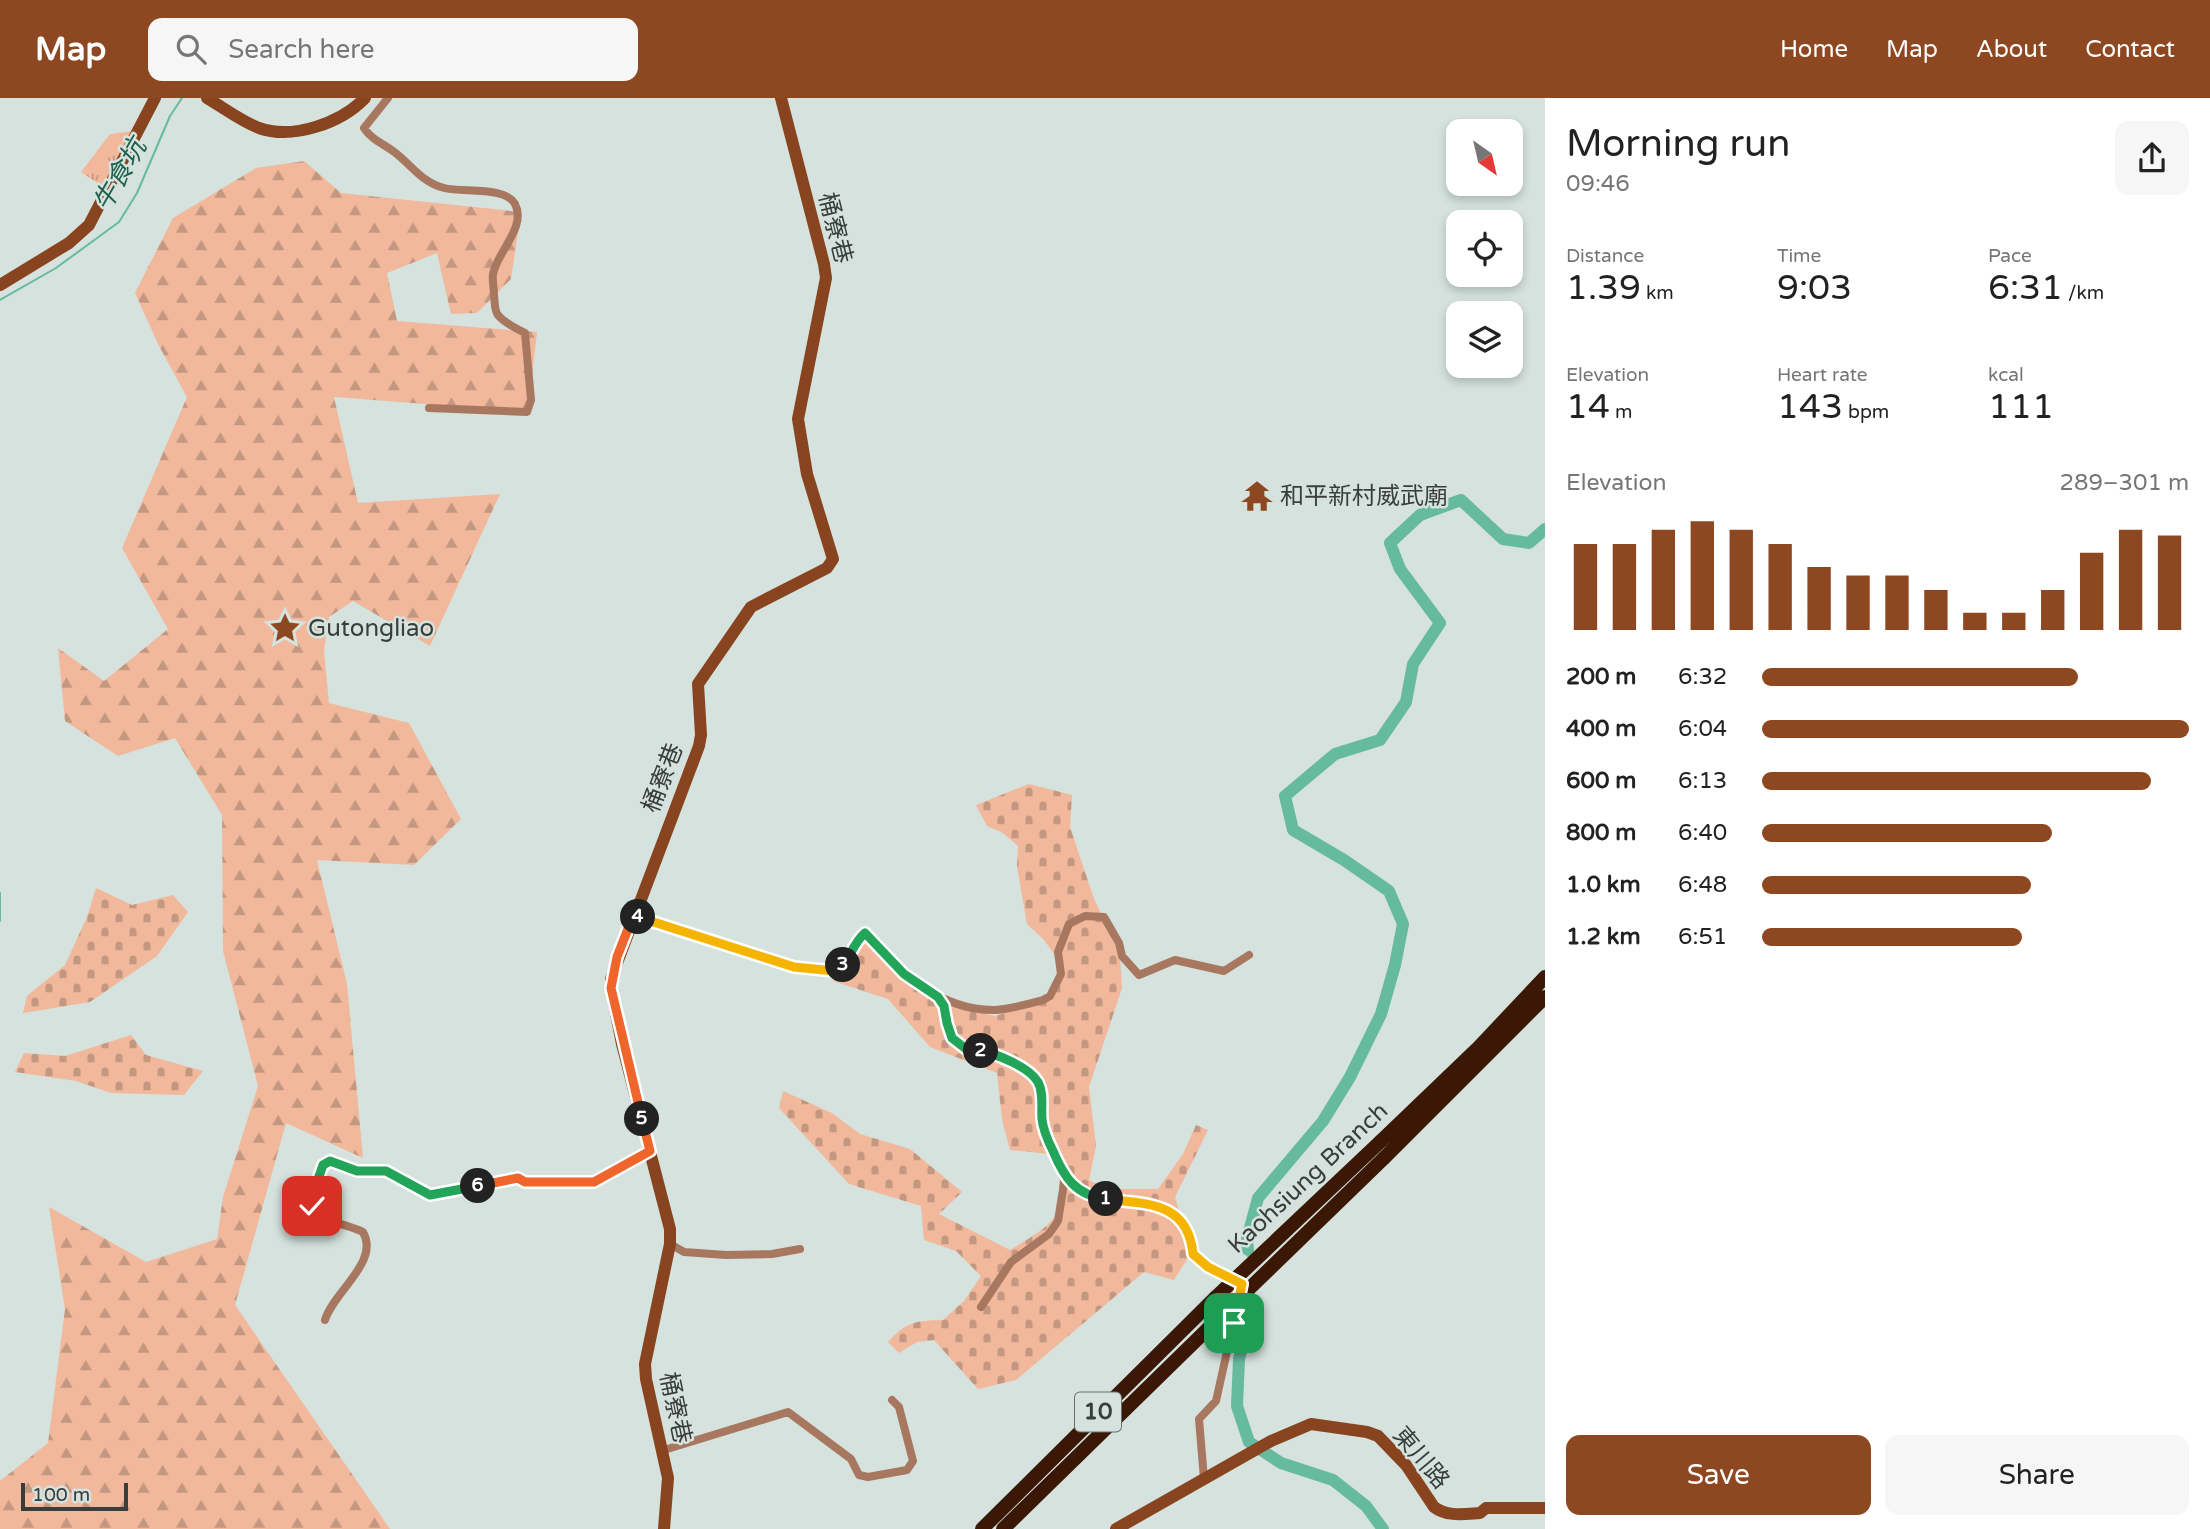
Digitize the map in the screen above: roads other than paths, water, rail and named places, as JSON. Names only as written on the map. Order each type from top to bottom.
[{"type":"highway","name":"Kaohsiung Branch","points":[[982,1529],[1216,1297],[1479,1047],[1545,977]]},
{"type":"highway","name":"Kaohsiung Branch","points":[[1003,1529],[1384,1158],[1545,997]]},
{"type":"street","points":[[0,285],[69,243],[89,225],[155,98]]},
{"type":"street","points":[[207,98],[257,127],[285,132],[313,127],[335,119],[365,98]]},
{"type":"street","points":[[388,98],[364,128],[371,138],[394,152],[419,177],[433,185],[507,195],[515,204],[517,216],[515,227],[493,274],[495,311],[500,318],[524,334],[531,400],[527,412],[429,408]]},
{"type":"street","name":"桶寮巷","points":[[664,1529],[668,1478],[664,1450],[646,1380],[645,1364],[670,1244],[670,1229],[622,1044],[611,988],[617,957],[699,746],[701,735],[698,684],[751,607],[827,568],[833,559],[807,474],[798,419],[826,278],[781,98]]},
{"type":"street","points":[[633,916],[794,967],[834,971],[841,967],[852,953],[858,938],[865,933],[904,974],[938,997],[967,1007],[996,1010],[1043,1000],[1049,996],[1061,974],[1058,952],[1069,924],[1085,916],[1104,917],[1119,943],[1122,956],[1139,975],[1175,960],[1224,971],[1249,955]]},
{"type":"street","points":[[938,997],[944,1006],[952,1038],[966,1049],[997,1054],[1037,1079],[1042,1090],[1042,1123],[1065,1177],[1076,1188],[1096,1198],[1160,1206],[1186,1224],[1193,1254],[1208,1267],[1242,1284],[1216,1401],[1199,1419],[1203,1479],[1116,1529]]},
{"type":"street","points":[[325,1320],[334,1299],[364,1263],[368,1251],[368,1240],[363,1232],[335,1223],[310,1202],[323,1165],[330,1161],[357,1171],[386,1171],[430,1195],[518,1178],[525,1182],[594,1182],[650,1151]]},
{"type":"street","points":[[981,1307],[1011,1262],[1049,1234],[1058,1222],[1065,1177]]},
{"type":"street","points":[[670,1244],[684,1252],[726,1255],[772,1254],[800,1249]]},
{"type":"street","points":[[664,1450],[788,1412],[851,1459],[859,1475],[869,1477],[906,1470],[913,1461],[899,1407],[892,1400]]},
{"type":"street","name":"東川路","points":[[1203,1479],[1271,1441],[1311,1424],[1378,1436],[1406,1465],[1440,1512],[1480,1513],[1486,1508],[1542,1508]]},
{"type":"waterway","name":"牛食坑","points":[[0,300],[56,268],[119,222],[137,193],[170,116],[182,98]]},
{"type":"waterway","points":[[1248,1250],[1247,1239],[1258,1198],[1323,1121],[1350,1077],[1381,1014],[1403,924],[1389,891],[1293,830],[1285,796],[1335,754],[1380,740],[1406,702],[1413,664],[1440,623],[1400,569],[1390,543],[1420,515],[1461,500],[1503,539],[1529,543],[1545,529]]},
{"type":"waterway","points":[[0,893],[0,921]]},
{"type":"waterway","points":[[1248,1250],[1248,1256]]},
{"type":"waterway","points":[[1250,1297],[1251,1306]]},
{"type":"waterway","points":[[1251,1306],[1239,1359],[1237,1406],[1249,1442],[1281,1463],[1333,1480],[1366,1506],[1383,1529]]},
{"type":"place","name":"和平新村威武廟","points":[[1257,496]]},
{"type":"place","name":"Gutongliao","points":[[285,628]]}]
